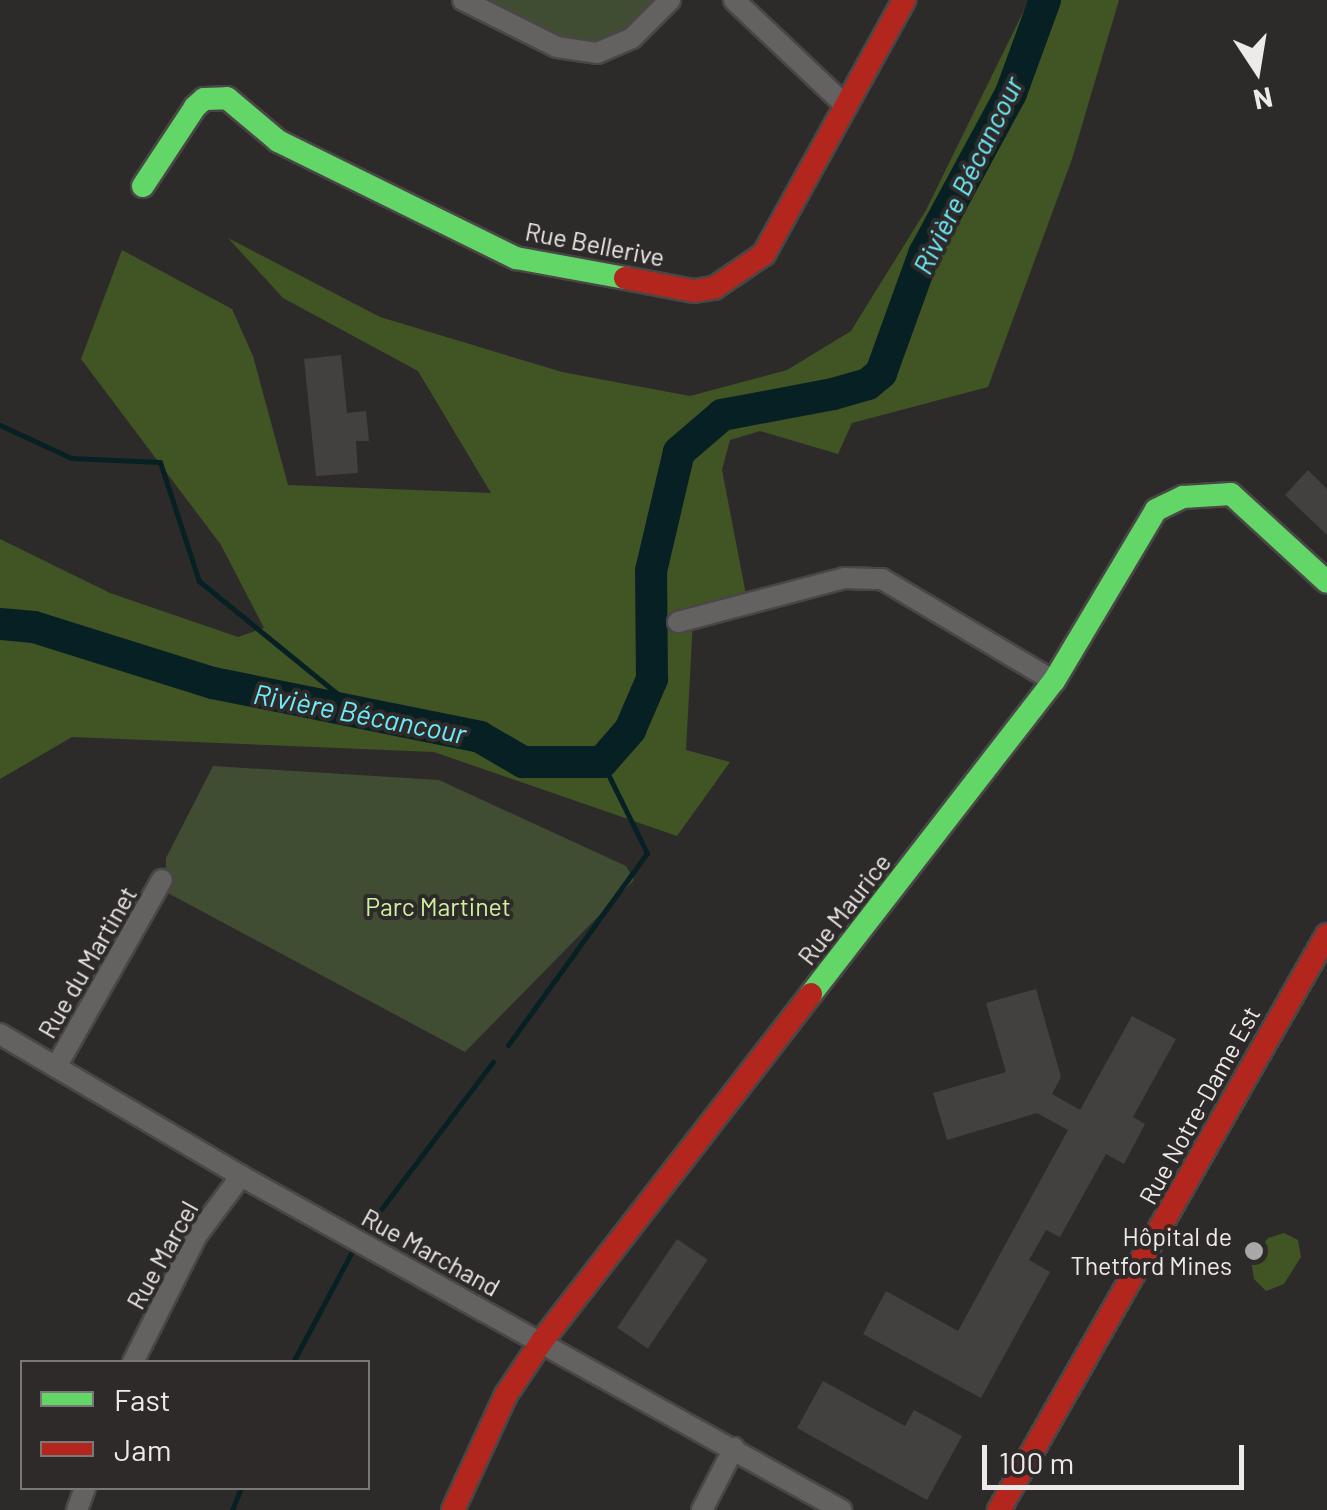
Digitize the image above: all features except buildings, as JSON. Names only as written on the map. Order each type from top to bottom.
[{"type":"street","points":[[462,0],[557,47],[597,53],[632,38],[670,0]]},
{"type":"street","points":[[734,0],[844,105]]},
{"type":"street","name":"Rue Bellerive","points":[[142,186],[195,107],[204,99],[227,98],[278,141],[516,258],[694,291],[733,280],[764,254],[904,0]]},
{"type":"street","name":"Rue Maurice","points":[[453,1510],[506,1395],[542,1341],[1054,681],[1097,616],[1140,530],[1156,510],[1183,497],[1231,494],[1327,582]]},
{"type":"street","points":[[678,622],[844,578],[882,579],[904,586],[1054,681]]},
{"type":"street","name":"Rue du Martinet","points":[[56,1068],[162,880]]},
{"type":"street","name":"Rue Notre-Dame Est","points":[[999,1510],[1327,935]]},
{"type":"street","name":"Rue Marchand","points":[[0,1034],[240,1176],[841,1510]]},
{"type":"street","name":"Rue Marcel","points":[[135,1360],[197,1235],[240,1176]]},
{"type":"street","points":[[702,1510],[734,1448]]},
{"type":"green space","points":[[463,0],[670,0],[597,53]]},
{"type":"green space","points":[[1029,0],[1119,0],[1072,159],[988,387],[852,423],[838,454],[760,431],[730,440],[722,470],[748,605],[693,620],[686,750],[730,762],[677,836],[434,752],[72,737],[0,779],[0,539],[110,593],[238,637],[264,628],[221,545],[81,359],[122,250],[232,309],[253,356],[288,485],[491,493],[418,371],[283,298],[228,238],[380,317],[562,372],[690,396],[787,370],[851,331],[926,210]]},
{"type":"green space","name":"Parc Martinet","points":[[213,766],[439,780],[626,866],[634,880],[465,1052],[166,892],[166,858]]},
{"type":"green space","points":[[1284,1233],[1298,1240],[1301,1257],[1284,1284],[1266,1291],[1254,1279],[1251,1260],[1268,1238]]},
{"type":"waterway","name":"Rivière Bécancour","points":[[0,624],[34,627],[213,683],[480,737],[523,762],[602,762],[630,730],[652,679],[651,571],[679,452],[722,415],[833,394],[868,384],[881,373],[924,254],[1011,93],[1045,0]]},
{"type":"waterway","points":[[0,425],[71,458],[160,462],[199,581],[368,719]]},
{"type":"waterway","points":[[508,1045],[647,853],[602,762]]},
{"type":"waterway","points":[[360,1237],[493,1062]]},
{"type":"waterway","points":[[294,1360],[355,1246]]},
{"type":"waterway","points":[[232,1510],[240,1490]]},
{"type":"traffic: fast","points":[[143,186],[195,107],[204,99],[227,98],[278,141],[516,258],[625,278]]},
{"type":"traffic: fast","points":[[811,994],[1054,681],[1156,510],[1183,497],[1231,494],[1327,582]]},
{"type":"traffic: jam","points":[[625,278],[694,291],[714,288],[764,254],[904,0]]},
{"type":"traffic: jam","points":[[999,1510],[1327,935]]},
{"type":"traffic: jam","points":[[453,1510],[506,1395],[542,1341],[811,994]]},
{"type":"place","name":"Hôpital de Thetford Mines","points":[[1254,1251]]}]
